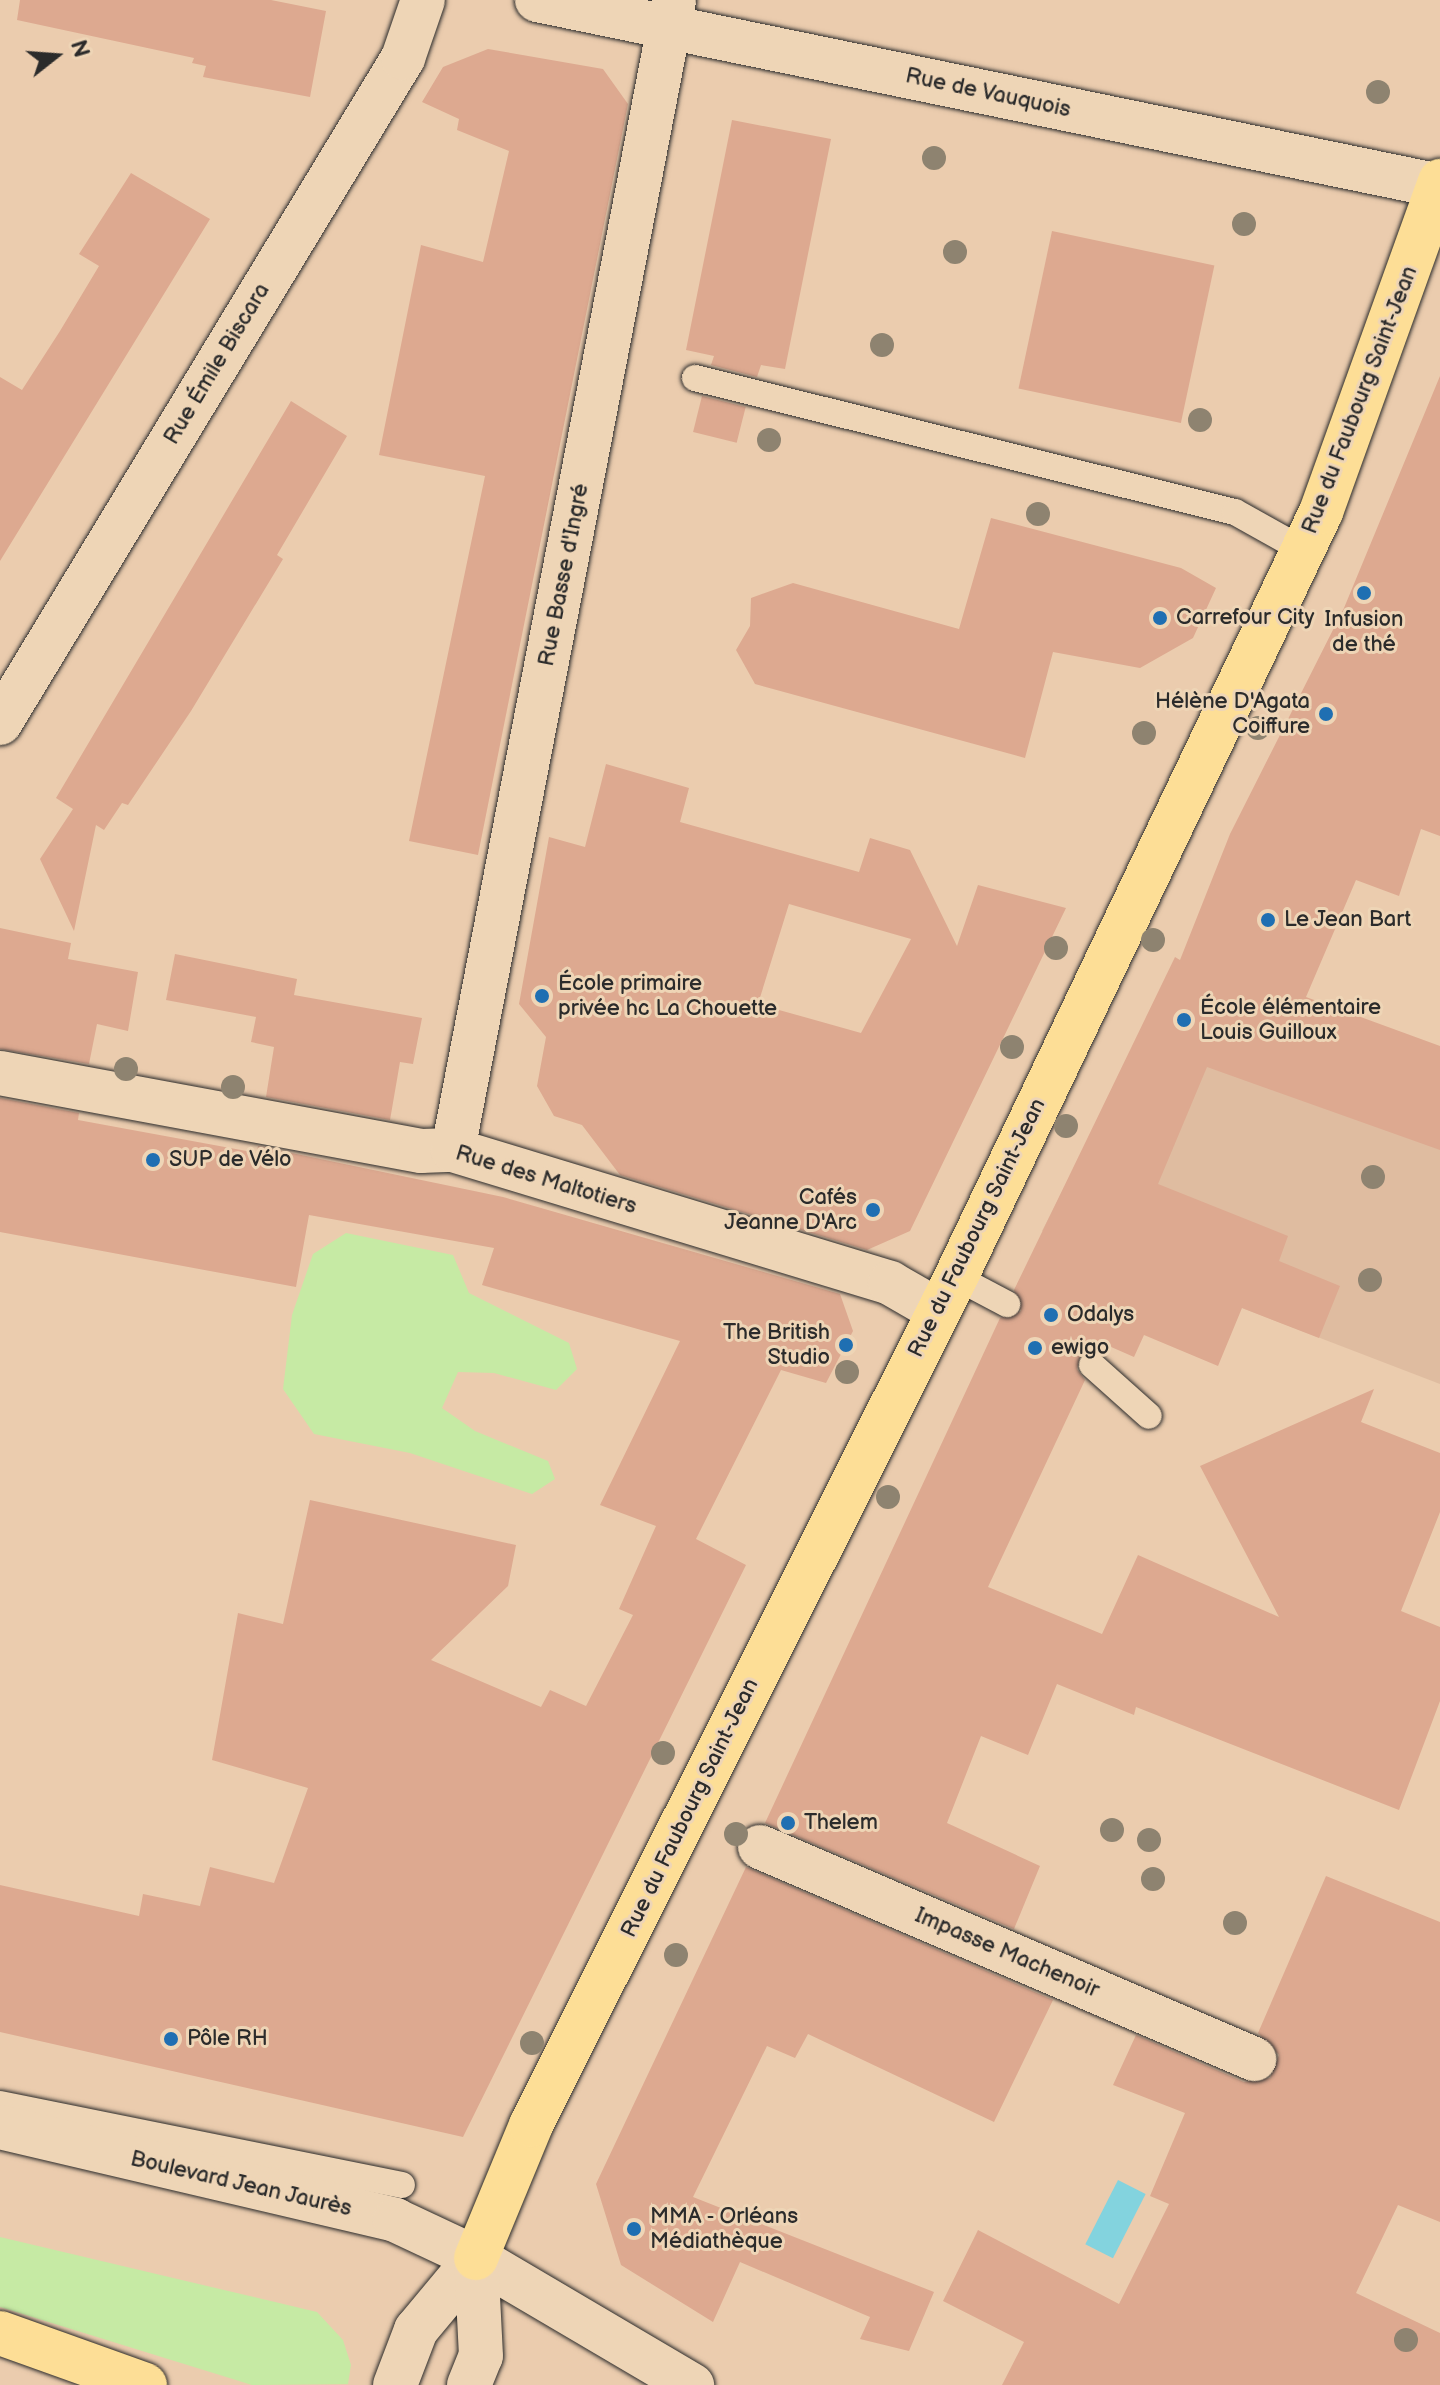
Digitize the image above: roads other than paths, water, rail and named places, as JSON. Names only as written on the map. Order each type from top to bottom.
[{"type":"main road","name":"Rue du Faubourg Saint-Jean","points":[[476,2258],[531,2125],[947,1294],[1303,550],[1439,184]]},
{"type":"main road","points":[[3,2335],[145,2385]]},
{"type":"street","name":"Rue Émile Biscara","points":[[0,723],[403,58],[423,0]]},
{"type":"street","name":"Rue de Vauquois","points":[[537,0],[671,14],[1439,184]]},
{"type":"street","name":"Rue Basse d'Ingré","points":[[453,1150],[671,14]]},
{"type":"street","name":"Rue des Maltotiers","points":[[0,1073],[421,1151],[453,1150],[890,1283],[947,1294]]},
{"type":"street","name":"Impasse Machenoir","points":[[752,1844],[1254,2059]]},
{"type":"street","name":"Boulevard Jean Jaurès","points":[[0,2127],[395,2220],[476,2258],[692,2385]]},
{"type":"street","name":"Rue du Faubourg Saint-Jean","points":[[395,2385],[416,2330],[476,2258]]},
{"type":"street","name":"Rue du Faubourg Saint-Jean","points":[[469,2385],[481,2356],[476,2258]]},
{"type":"lane","points":[[695,378],[1235,512],[1303,550]]},
{"type":"lane","points":[[947,1294],[1007,1304]]},
{"type":"lane","points":[[1092,1365],[1149,1416]]},
{"type":"lane","points":[[0,2104],[402,2185]]},
{"type":"water","points":[[1118,2180],[1146,2194],[1113,2258],[1085,2244]]},
{"type":"place","name":"Infusion de thé","points":[[1364,593]]},
{"type":"place","name":"Carrefour City","points":[[1160,618]]},
{"type":"place","name":"Hélène D'Agata Coiffure","points":[[1326,714]]},
{"type":"place","name":"Le Jean Bart","points":[[1268,920]]},
{"type":"place","name":"École primaire privée hc La Chouette","points":[[542,996]]},
{"type":"place","name":"École élémentaire Louis Guilloux","points":[[1184,1020]]},
{"type":"place","name":"SUP de Vélo","points":[[153,1160]]},
{"type":"place","name":"Cafés Jeanne D'Arc","points":[[873,1210]]},
{"type":"place","name":"Odalys","points":[[1051,1315]]},
{"type":"place","name":"The British Studio","points":[[846,1345]]},
{"type":"place","name":"ewigo","points":[[1035,1348]]},
{"type":"place","name":"Thelem","points":[[788,1823]]},
{"type":"place","name":"Pôle RH","points":[[171,2039]]},
{"type":"place","name":"MMA - Orléans Médiathèque","points":[[634,2229]]}]
